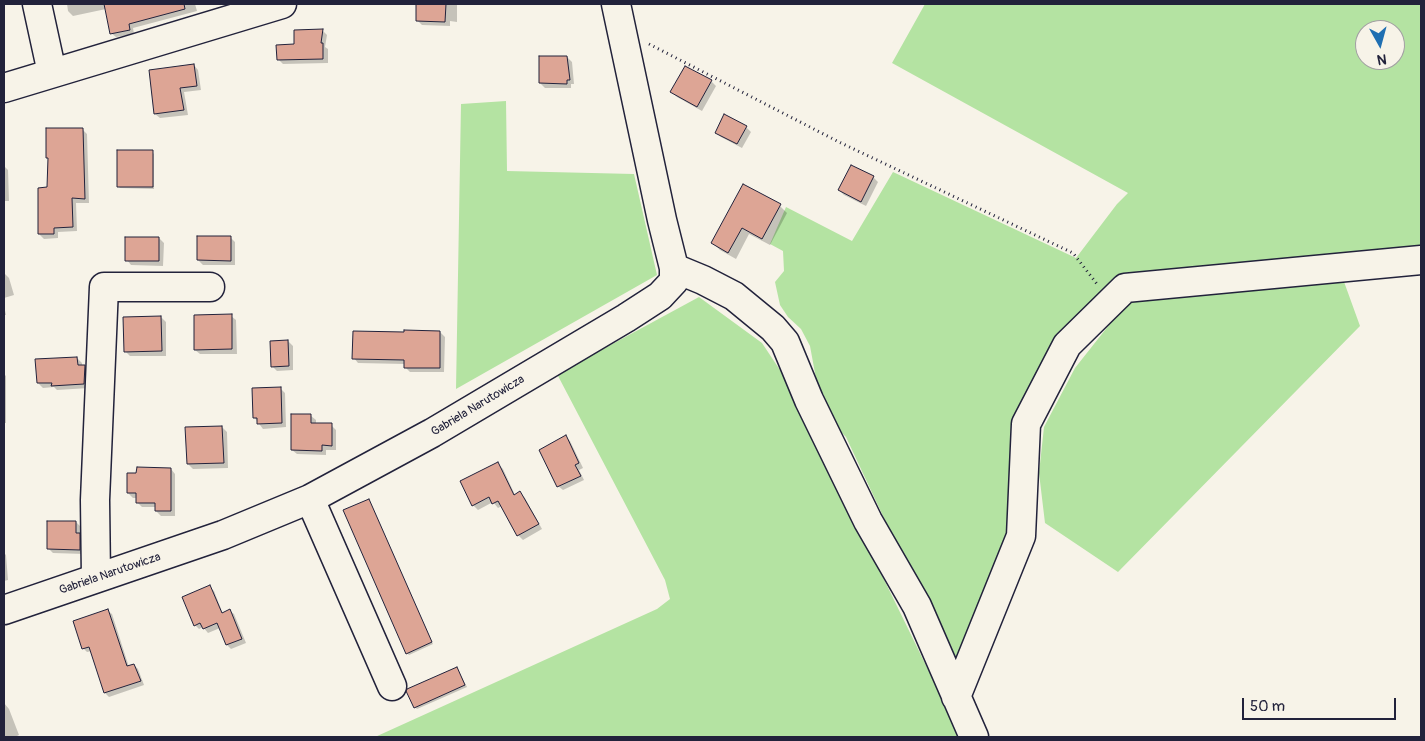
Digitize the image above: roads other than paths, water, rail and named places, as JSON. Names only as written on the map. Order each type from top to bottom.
[{"type":"street","points":[[37,4],[52,73]]},
{"type":"street","points":[[4,88],[282,4]]},
{"type":"street","points":[[619,17],[674,268],[734,296],[772,328],[785,342],[808,400],[868,521],[917,606],[974,737]]},
{"type":"street","points":[[956,696],[1021,536],[1026,424],[1067,345],[1125,288],[1421,260]]},
{"type":"street","name":"Gabriela Narutowicza","points":[[4,610],[223,535],[310,499],[432,434],[626,318],[660,296],[670,286],[674,281],[674,268]]},
{"type":"street","points":[[96,578],[95,500],[104,287],[210,287]]},
{"type":"street","points":[[310,499],[392,686]]}]
